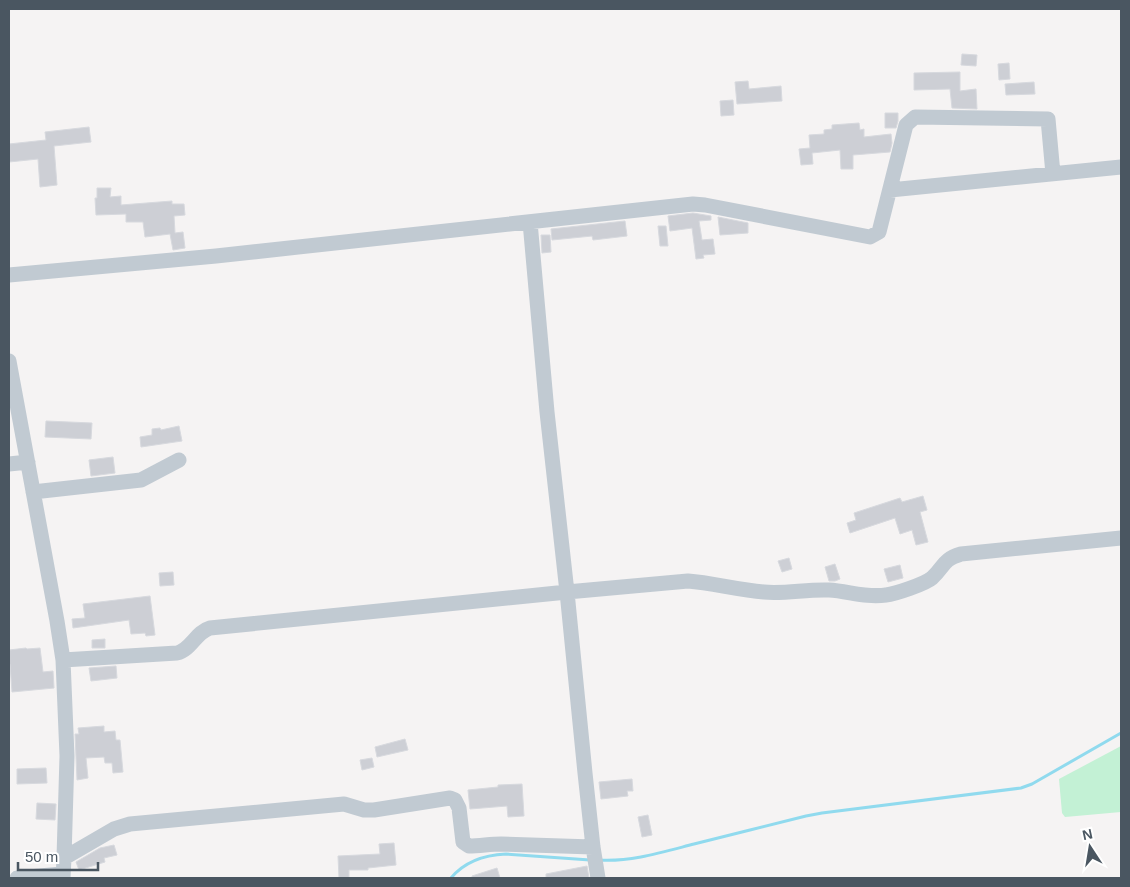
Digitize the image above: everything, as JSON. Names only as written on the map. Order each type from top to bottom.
[{"type":"street","points":[[9,275],[226,255],[693,204],[870,236],[879,232],[906,125],[915,117],[1048,118],[1053,174]]},
{"type":"street","points":[[890,190],[1121,168]]},
{"type":"street","points":[[64,858],[114,829],[130,824],[344,804],[364,810],[374,810],[450,798],[455,800],[459,808],[463,842],[469,846],[501,844],[596,863],[547,412],[530,222]]},
{"type":"street","points":[[9,361],[63,660],[67,756],[62,876],[17,878]]},
{"type":"street","points":[[33,492],[132,482],[141,480],[179,460]]},
{"type":"street","points":[[9,464],[28,462]]},
{"type":"street","points":[[63,660],[182,652],[202,632],[210,628],[567,592],[688,582],[706,582],[764,593],[826,590],[862,596],[887,595],[924,583],[932,577],[944,562],[951,557],[961,554],[1121,538]]},
{"type":"green space","points":[[1121,746],[1121,812],[1065,817],[1062,813],[1059,779]]},
{"type":"building","points":[[962,54],[977,55],[976,66],[961,65]]},
{"type":"building","points":[[1009,63],[1010,79],[999,80],[998,64]]},
{"type":"building","points":[[960,72],[960,91],[976,89],[977,109],[952,108],[950,89],[914,90],[914,73]]},
{"type":"building","points":[[748,81],[749,89],[781,86],[782,101],[737,104],[735,82]]},
{"type":"building","points":[[1034,82],[1035,94],[1006,95],[1005,84]]},
{"type":"building","points":[[733,100],[734,115],[721,116],[720,101]]},
{"type":"building","points":[[885,113],[898,113],[896,128],[885,128]]},
{"type":"building","points":[[859,123],[860,130],[864,129],[864,137],[891,134],[890,152],[853,155],[853,169],[841,169],[840,150],[812,153],[813,164],[801,165],[799,149],[810,148],[809,135],[824,134],[824,130],[832,129],[832,125]]},
{"type":"building","points":[[89,127],[91,142],[54,146],[57,185],[40,187],[38,159],[9,162],[9,144],[46,140],[45,132]]},
{"type":"building","points":[[97,188],[111,188],[110,197],[121,196],[121,205],[172,201],[172,204],[184,204],[185,215],[174,216],[175,233],[183,232],[185,248],[173,250],[170,234],[145,237],[143,222],[126,222],[126,214],[96,215],[95,198],[97,198]]},
{"type":"building","points":[[693,213],[711,216],[711,220],[699,221],[702,240],[713,239],[715,254],[703,255],[704,258],[696,259],[692,228],[670,231],[668,216]]},
{"type":"building","points":[[718,217],[748,223],[748,233],[720,235]]},
{"type":"building","points":[[625,221],[627,236],[593,240],[592,236],[552,240],[551,229]]},
{"type":"building","points":[[658,226],[666,226],[668,246],[660,246]]},
{"type":"building","points":[[541,235],[550,235],[551,252],[542,253]]},
{"type":"building","points":[[46,421],[92,423],[91,439],[45,437]]},
{"type":"building","points":[[179,426],[182,441],[141,447],[140,437],[152,435],[152,429],[160,428],[161,430]]},
{"type":"building","points":[[113,457],[115,473],[91,476],[89,460]]},
{"type":"building","points":[[923,496],[927,510],[920,512],[928,542],[916,545],[912,530],[900,534],[895,518],[850,533],[847,523],[856,520],[854,513],[900,498],[902,502]]},
{"type":"building","points":[[789,558],[792,569],[782,572],[778,561]]},
{"type":"building","points":[[835,564],[840,579],[829,581],[825,567]]},
{"type":"building","points":[[900,565],[903,578],[888,582],[884,569]]},
{"type":"building","points":[[173,572],[174,585],[160,586],[159,573]]},
{"type":"building","points":[[150,596],[155,635],[146,636],[145,633],[131,634],[129,620],[73,628],[72,619],[85,618],[83,604]]},
{"type":"building","points":[[105,639],[105,648],[92,648],[92,640]]},
{"type":"building","points":[[40,648],[43,672],[53,671],[54,688],[12,692],[9,650]]},
{"type":"building","points":[[116,666],[117,678],[91,681],[89,668]]},
{"type":"building","points":[[104,726],[104,732],[115,731],[116,740],[120,740],[123,772],[113,773],[112,763],[105,763],[104,757],[86,758],[88,778],[77,780],[75,734],[79,734],[78,728]]},
{"type":"building","points":[[405,739],[408,750],[377,757],[375,747]]},
{"type":"building","points":[[372,758],[374,767],[362,770],[360,760]]},
{"type":"building","points":[[46,768],[47,783],[17,784],[17,769]]},
{"type":"building","points":[[632,779],[633,791],[627,791],[628,796],[601,799],[599,782]]},
{"type":"building","points":[[522,784],[524,816],[508,817],[507,806],[470,809],[468,790],[498,787],[498,785]]},
{"type":"building","points":[[37,803],[56,804],[55,820],[36,819]]},
{"type":"building","points":[[648,815],[652,835],[642,837],[638,817]]},
{"type":"building","points":[[394,843],[396,865],[368,868],[368,870],[349,870],[349,878],[339,878],[338,856],[380,854],[379,844]]},
{"type":"building","points":[[114,845],[117,855],[104,858],[105,862],[79,870],[76,862],[100,848]]},
{"type":"building","points":[[587,866],[589,878],[546,878],[546,874]]},
{"type":"building","points":[[497,868],[500,878],[472,878],[472,876]]},
{"type":"waterway","points":[[599,860],[647,856],[822,813],[1021,788],[1032,784],[1121,733]]},
{"type":"waterway","points":[[451,878],[469,863],[498,855],[590,860]]}]
